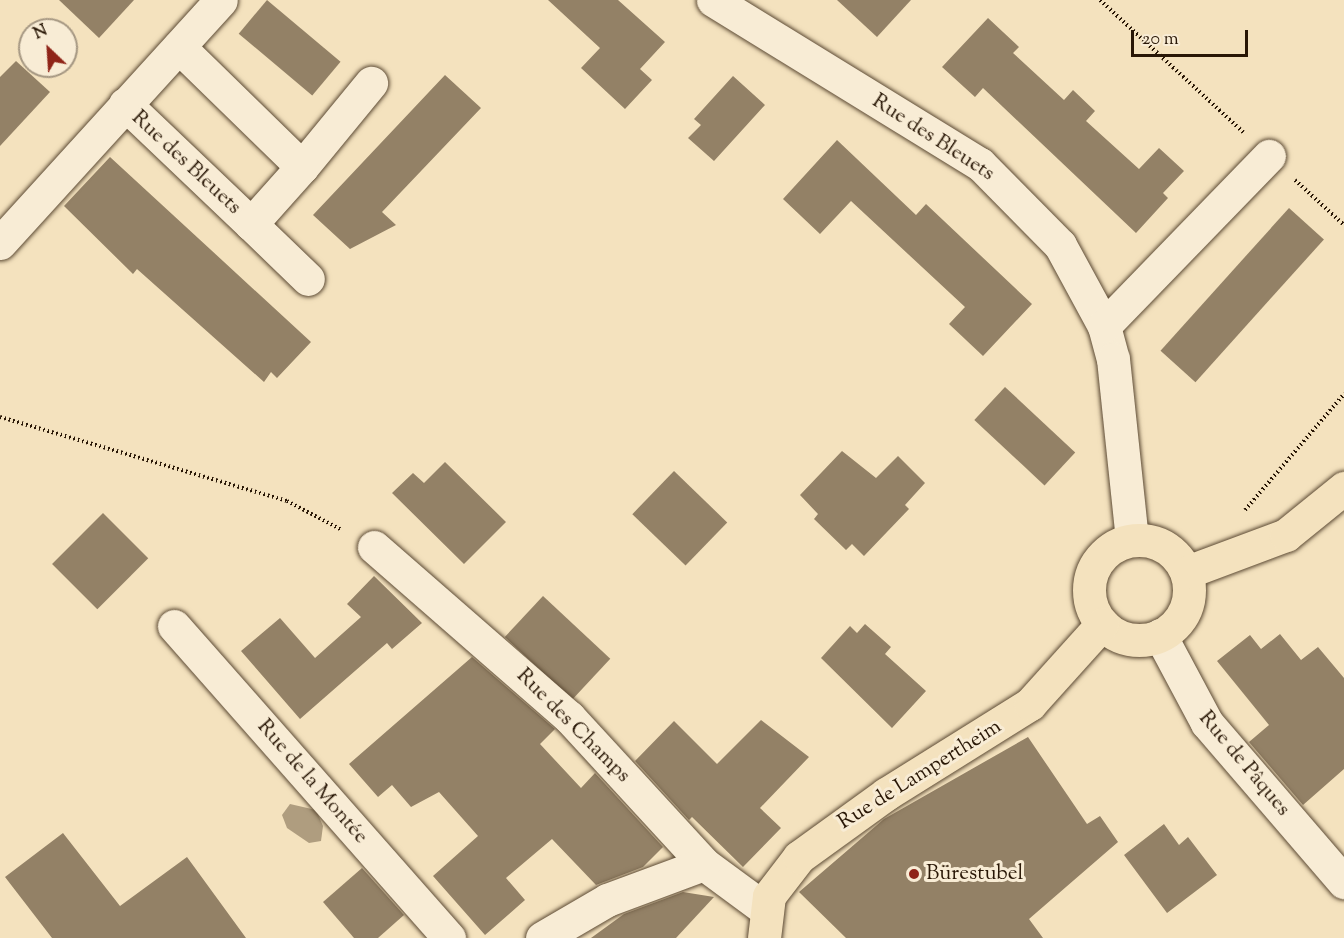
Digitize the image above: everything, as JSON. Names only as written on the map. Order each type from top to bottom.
[{"type":"main road","points":[[1186,572],[1249,552],[1286,535],[1344,488]]},
{"type":"main road","points":[[1132,539],[1168,548],[1186,572],[1188,601],[1181,618],[1160,635],[1127,639],[1102,624],[1089,599],[1089,579],[1112,547],[1132,539]]},
{"type":"main road","name":"Rue de Lampertheim","points":[[765,923],[779,878],[799,857],[886,794],[1030,704],[1102,624]]},
{"type":"street","name":"Rue des Bleuets","points":[[0,243],[221,0]]},
{"type":"street","name":"Rue des Bleuets","points":[[713,0],[980,164],[1060,245],[1104,326],[1120,405],[1132,539]]},
{"type":"street","points":[[179,47],[302,167]]},
{"type":"street","name":"Rue des Bleuets","points":[[125,104],[251,224],[302,167],[371,83]]},
{"type":"street","points":[[1104,326],[1269,156]]},
{"type":"street","points":[[251,224],[308,279]]},
{"type":"street","name":"Rue des Champs","points":[[374,548],[569,717],[704,864],[765,923]]},
{"type":"street","name":"Rue de la Montée","points":[[174,626],[449,938]]},
{"type":"street","name":"Rue de Pâques","points":[[1160,635],[1207,723],[1344,882]]},
{"type":"street","points":[[542,938],[607,900],[704,864]]},
{"type":"path","points":[[1100,0],[1344,225]]},
{"type":"path","points":[[1249,552],[1240,516],[1344,394]]},
{"type":"path","points":[[0,417],[287,501],[374,548]]},
{"type":"shaded area","points":[[290,804],[316,810],[323,826],[321,841],[309,843],[287,828],[282,815]]},
{"type":"building","points":[[59,0],[134,0],[99,38]]},
{"type":"building","points":[[267,0],[341,62],[312,95],[239,34]]},
{"type":"building","points":[[548,0],[618,0],[665,42],[640,69],[652,80],[625,109],[581,68],[600,48]]},
{"type":"building","points":[[837,0],[911,0],[877,37]]},
{"type":"building","points":[[988,18],[1019,47],[1013,53],[1064,100],[1073,90],[1095,111],[1086,121],[1139,169],[1159,148],[1184,171],[1163,193],[1168,198],[1136,233],[983,88],[975,97],[942,67]]},
{"type":"building","points":[[16,61],[18,78],[35,78],[50,92],[0,146],[0,77]]},
{"type":"building","points":[[445,75],[481,108],[382,212],[396,225],[350,249],[313,215]]},
{"type":"building","points":[[733,76],[765,105],[714,161],[688,138],[701,125],[694,119]]},
{"type":"building","points":[[837,140],[916,215],[926,204],[1032,304],[983,356],[949,324],[965,307],[851,201],[820,234],[783,199]]},
{"type":"building","points":[[110,157],[311,342],[277,378],[271,372],[264,382],[137,269],[133,274],[64,206]]},
{"type":"building","points":[[1289,208],[1324,239],[1195,382],[1161,351]]},
{"type":"building","points":[[1005,387],[1075,452],[1045,485],[974,420]]},
{"type":"building","points":[[842,451],[876,478],[898,456],[925,483],[905,505],[909,509],[864,556],[852,544],[846,550],[814,519],[818,514],[800,495]]},
{"type":"building","points":[[445,462],[506,522],[464,564],[392,493],[413,473],[424,483]]},
{"type":"building","points":[[674,471],[727,522],[686,566],[632,514]]},
{"type":"building","points":[[103,513],[148,558],[97,609],[52,564]]},
{"type":"building","points":[[374,576],[422,623],[392,649],[387,643],[300,719],[241,651],[280,618],[315,658],[361,617],[347,604]]},
{"type":"building","points":[[543,596],[610,659],[572,700],[505,637]]},
{"type":"building","points":[[865,624],[891,647],[885,654],[926,691],[892,728],[821,658],[850,626],[857,633]]},
{"type":"building","points":[[1280,634],[1301,660],[1318,647],[1344,678],[1344,769],[1303,805],[1249,742],[1269,725],[1217,661],[1250,635],[1261,649]]},
{"type":"building","points":[[472,657],[555,729],[540,744],[581,788],[595,773],[663,847],[643,867],[596,885],[552,839],[506,878],[525,900],[485,935],[433,876],[478,836],[439,792],[411,807],[392,785],[378,797],[349,764]]},
{"type":"building","points":[[761,720],[809,757],[760,808],[781,828],[743,867],[692,817],[689,820],[635,761],[674,721],[717,764]]},
{"type":"building","points":[[1028,737],[1087,824],[1100,816],[1118,842],[1029,919],[1043,938],[846,938],[799,892],[884,819]]},
{"type":"building","points":[[1164,824],[1179,845],[1188,837],[1217,875],[1167,913],[1124,855]]},
{"type":"building","points":[[63,833],[120,906],[187,857],[246,938],[52,938],[5,877]]},
{"type":"building","points":[[362,868],[404,915],[378,938],[354,938],[323,902]]},
{"type":"building","points":[[683,892],[714,897],[676,938],[591,938],[624,914]]},
{"type":"place","name":"Bürestubel","points":[[914,874]]}]
